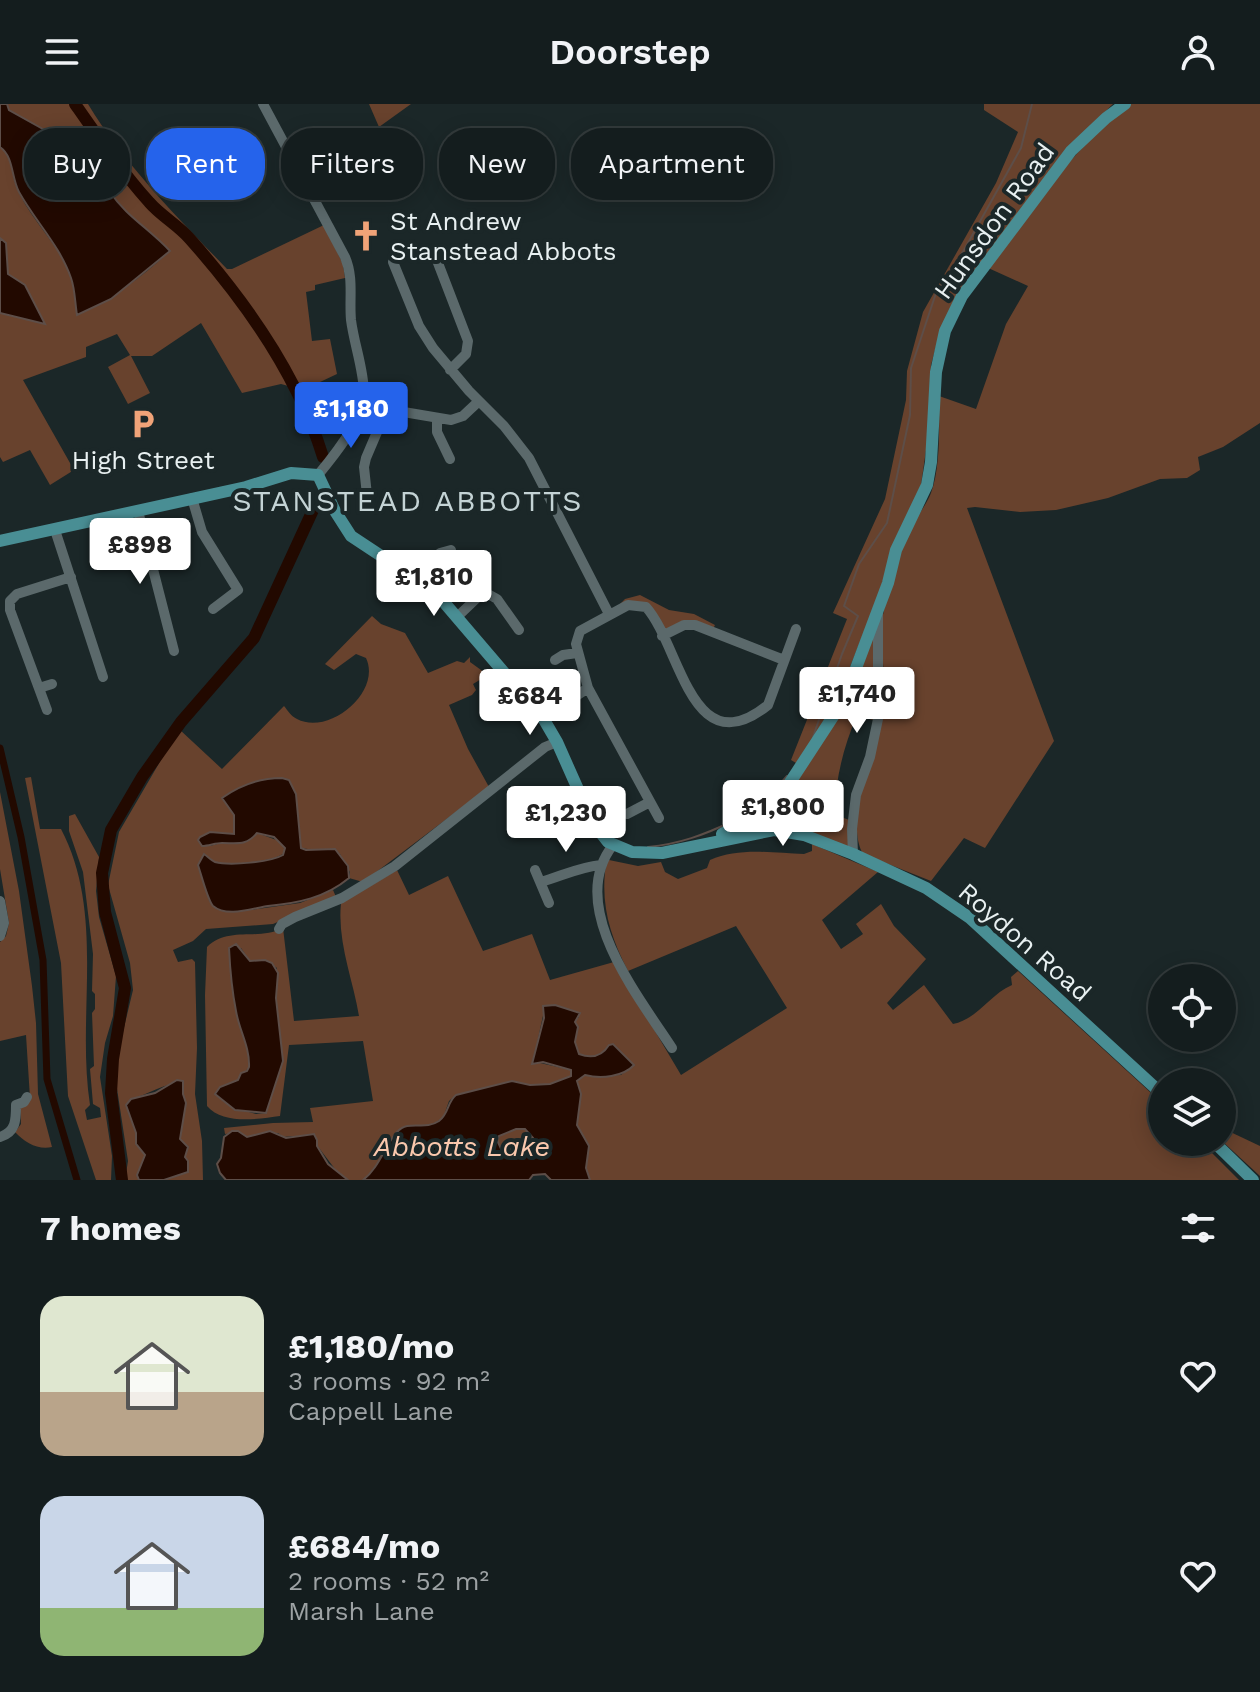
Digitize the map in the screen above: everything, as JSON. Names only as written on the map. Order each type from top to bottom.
[{"type":"main road","name":"Hunsdon Road","points":[[713,841],[759,813],[787,787],[836,712],[878,610],[896,550],[927,485],[936,372],[945,331],[962,296],[1071,151],[1125,104]]},
{"type":"main road","points":[[0,541],[246,487],[296,472],[318,475],[351,536],[419,581],[457,617],[543,718],[593,823],[613,845]]},
{"type":"main road","name":"Roydon Road","points":[[613,845],[632,852],[651,854],[672,852],[759,831],[782,830],[853,854],[926,888],[970,918],[1148,1081]]},
{"type":"main road","points":[[1228,1156],[1253,1180]]},
{"type":"street","points":[[263,104],[348,265],[351,285],[351,315],[364,394],[362,405],[340,447],[318,475]]},
{"type":"street","points":[[433,250],[468,343],[463,358],[450,370]]},
{"type":"street","points":[[393,262],[419,326],[450,370],[504,426],[529,458],[609,614]]},
{"type":"street","points":[[362,405],[437,419],[459,418],[479,401]]},
{"type":"street","points":[[367,495],[366,458],[386,411]]},
{"type":"street","points":[[437,419],[437,432],[450,459]]},
{"type":"street","points":[[192,498],[202,532],[238,590],[213,609]]},
{"type":"street","points":[[138,511],[174,651]]},
{"type":"street","points":[[55,530],[103,677]]},
{"type":"street","points":[[419,581],[440,553],[451,550]]},
{"type":"street","points":[[47,710],[10,610],[10,601],[17,594],[71,577]]},
{"type":"street","points":[[457,617],[478,597],[488,594],[497,599],[519,630]]},
{"type":"street","points":[[659,818],[588,688],[577,653],[576,642],[580,631],[628,605],[644,606],[651,612],[701,711],[722,721],[740,721],[768,705],[796,629]]},
{"type":"street","points":[[853,854],[856,795],[870,757],[878,719],[878,610]]},
{"type":"street","points":[[662,636],[684,625],[695,625],[784,660]]},
{"type":"street","points":[[555,660],[577,653]]},
{"type":"street","points":[[39,688],[52,684]]},
{"type":"street","points":[[543,718],[588,688]]},
{"type":"street","points":[[279,929],[295,917],[342,898],[395,866],[545,747],[557,742]]},
{"type":"street","points":[[627,814],[650,802]]},
{"type":"street","points":[[613,845],[601,865],[599,899],[608,942],[623,974],[672,1048]]},
{"type":"street","points":[[541,882],[559,878],[576,869],[601,865]]},
{"type":"street","points":[[535,870],[549,903]]},
{"type":"street","points":[[0,901],[4,923],[0,936]]},
{"type":"street","points":[[0,1137],[12,1130],[16,1121],[16,1105],[27,1097]]},
{"type":"shaded area","points":[[7,104],[88,104],[104,128],[35,128],[9,110]]},
{"type":"shaded area","points":[[369,104],[411,104],[379,127]]},
{"type":"shaded area","points":[[984,104],[1113,104],[1071,145],[938,339],[931,365],[928,436],[920,492],[832,712],[796,763],[791,760],[847,619],[833,613],[885,499],[906,400],[907,371],[923,312],[996,183],[1018,132],[984,110]]},
{"type":"shaded area","points":[[1131,104],[1260,104],[1260,423],[1223,447],[1198,457],[1200,470],[1187,478],[1160,479],[1108,498],[1056,510],[1020,512],[967,508],[1054,741],[985,848],[964,838],[931,881],[863,854],[858,838],[857,820],[864,777],[884,695],[881,631],[892,575],[904,540],[928,499],[934,482],[939,445],[939,396],[976,409],[1006,324],[1028,286],[986,267],[1071,160]]},
{"type":"shaded area","points":[[0,147],[9,160],[16,186],[28,209],[66,265],[77,315],[126,287],[170,251],[116,200],[130,200],[130,163],[146,182],[146,200],[162,200],[227,269],[324,225],[343,264],[345,278],[315,285],[315,290],[306,292],[312,341],[330,339],[337,374],[303,390],[281,384],[242,393],[201,323],[152,356],[131,356],[150,393],[128,404],[108,367],[130,355],[117,334],[86,347],[86,357],[23,380],[74,470],[50,485],[30,450],[3,462],[0,457],[0,313],[44,323],[25,286],[7,274],[6,243],[0,238]]},
{"type":"shaded area","points":[[640,595],[669,610],[694,614],[715,625],[713,629],[665,629],[651,609],[620,604],[625,599]]},
{"type":"shaded area","points":[[372,616],[381,624],[405,633],[428,673],[457,661],[464,663],[470,657],[470,662],[488,675],[473,684],[476,690],[472,695],[449,705],[489,787],[363,882],[349,878],[350,872],[340,854],[301,848],[296,794],[289,780],[282,778],[234,815],[234,834],[220,833],[210,846],[231,844],[257,833],[282,842],[285,852],[263,861],[241,863],[215,862],[204,855],[209,901],[250,910],[300,903],[333,890],[336,897],[273,924],[206,929],[193,941],[173,950],[178,962],[192,959],[195,962],[195,1094],[202,1141],[203,1180],[164,1180],[188,1172],[180,1139],[186,1103],[183,1082],[131,1099],[136,1133],[145,1155],[137,1175],[139,1180],[125,1180],[128,1161],[114,1069],[133,990],[130,963],[108,885],[119,832],[179,729],[222,769],[284,706],[295,718],[310,723],[324,721],[350,708],[366,684],[369,671],[366,658],[356,654],[334,670],[325,664]]},
{"type":"shaded area","points":[[874,625],[873,720],[857,715],[841,763],[835,801],[834,814],[849,820],[851,850],[768,826],[734,833],[781,802],[796,784]]},
{"type":"shaded area","points":[[31,777],[40,829],[61,829],[75,862],[83,896],[90,1105],[85,1110],[87,1120],[101,1117],[100,1108],[93,1104],[90,1069],[94,1066],[93,954],[83,872],[69,831],[69,816],[75,814],[99,857],[96,891],[99,917],[116,976],[113,1016],[100,1077],[112,1156],[111,1180],[96,1180],[68,1096],[61,963],[25,778]]},
{"type":"shaded area","points":[[0,792],[19,891],[32,986],[38,1094],[52,1147],[32,1145],[15,1132],[21,1124],[20,1107],[30,1098],[26,1035],[0,1041],[0,942],[6,936],[9,923],[0,869]]},
{"type":"shaded area","points":[[812,844],[878,872],[822,920],[841,949],[863,934],[856,924],[881,904],[894,926],[926,959],[887,1003],[893,1010],[924,985],[953,1024],[970,1017],[1012,985],[1011,977],[1018,971],[1148,1090],[1148,1156],[1215,1156],[1239,1180],[590,1180],[586,1168],[588,1143],[577,1125],[581,1094],[577,1081],[581,1076],[621,1075],[634,1065],[613,1044],[596,1056],[579,1054],[575,1042],[578,1027],[574,1022],[579,1017],[563,1008],[544,1011],[536,1048],[540,1063],[571,1070],[571,1076],[550,1084],[530,1085],[512,1081],[456,1095],[449,1101],[443,1118],[431,1125],[413,1125],[393,1138],[372,1172],[363,1180],[348,1180],[338,1173],[316,1144],[294,1136],[283,1137],[278,1133],[247,1137],[240,1132],[225,1134],[224,1128],[313,1122],[310,1108],[373,1101],[363,1041],[289,1045],[280,1116],[231,1118],[207,1106],[207,947],[224,937],[264,934],[283,928],[294,1021],[359,1016],[343,946],[341,903],[397,870],[409,895],[448,876],[483,951],[532,934],[550,980],[614,962],[681,1075],[787,1008],[736,926],[628,971],[608,919],[604,893],[606,864],[609,860],[638,866],[661,862],[665,872],[678,879],[707,868],[710,860],[732,853],[804,854],[812,851]],"holes":[[[241,948],[250,961],[265,960],[277,968],[276,998],[283,1061],[266,1113],[256,1114],[231,1107],[220,1087],[238,1080],[249,1067],[235,1004]]]},
{"type":"shaded area","points":[[516,1129],[525,1129],[533,1138],[528,1152],[512,1155],[502,1151],[496,1140]]},
{"type":"shaded area","points":[[1236,1135],[1260,1146],[1260,1176],[1236,1154]]},
{"type":"water","points":[[0,104],[7,104],[9,110],[41,128],[24,128],[24,200],[116,200],[170,251],[111,299],[77,315],[66,266],[54,244],[32,213],[19,192],[8,156],[0,147]]},
{"type":"water","points":[[0,238],[6,243],[8,274],[25,285],[45,324],[0,313]]},
{"type":"water","points":[[282,778],[289,780],[296,794],[301,848],[335,849],[348,866],[349,878],[321,895],[300,901],[240,911],[219,910],[209,899],[198,865],[204,854],[215,862],[240,863],[283,855],[285,848],[274,837],[257,833],[241,843],[202,846],[198,840],[210,832],[234,834],[234,815],[222,798],[250,783]]},
{"type":"water","points":[[236,944],[250,961],[272,963],[278,973],[276,998],[283,1061],[266,1113],[235,1110],[215,1094],[220,1087],[238,1080],[249,1067],[231,980],[229,948]]},
{"type":"water","name":"Abbotts Lake","points":[[555,1005],[580,1013],[575,1022],[578,1027],[575,1042],[579,1054],[596,1056],[613,1044],[634,1065],[618,1074],[605,1077],[585,1075],[577,1081],[581,1094],[577,1125],[589,1146],[586,1168],[590,1180],[551,1180],[545,1174],[533,1175],[529,1180],[363,1180],[397,1132],[407,1126],[439,1121],[456,1095],[512,1081],[530,1085],[550,1084],[571,1076],[571,1070],[543,1062],[532,1064],[544,1018],[543,1006]],"holes":[[[525,1129],[533,1138],[528,1151],[512,1155],[502,1151],[497,1140],[499,1136]]]},
{"type":"water","points":[[177,1080],[183,1081],[186,1103],[180,1139],[188,1147],[185,1157],[188,1172],[164,1180],[139,1180],[137,1175],[145,1155],[136,1144],[136,1133],[126,1105],[131,1099],[155,1093]]},
{"type":"water","name":"Abbotts Lake","points":[[232,1131],[247,1137],[270,1131],[286,1138],[314,1134],[328,1164],[348,1180],[226,1180],[217,1164],[224,1137]]},
{"type":"waterway","points":[[75,104],[139,191],[190,239],[250,314],[300,397],[323,457]]},
{"type":"waterway","points":[[813,737],[858,616],[844,606],[859,564],[887,523],[910,415],[911,368],[936,293],[964,250],[1021,148],[1032,104]]},
{"type":"waterway","points":[[122,1180],[111,1093],[113,1059],[125,988],[105,912],[102,873],[111,830],[142,777],[181,722],[254,638],[313,510]]},
{"type":"waterway","points":[[0,748],[21,837],[43,960],[47,1079],[77,1180]]},
{"type":"waterway","points":[[773,792],[787,776]]},
{"type":"waterway","points":[[648,847],[691,838],[733,821]]},
{"type":"place","name":"St Andrew Stanstead Abbots","points":[[366,236]]},
{"type":"place","name":"High Street","points":[[143,424]]},
{"type":"district","name":"STANSTEAD ABBOTTS","points":[[408,500]]}]
